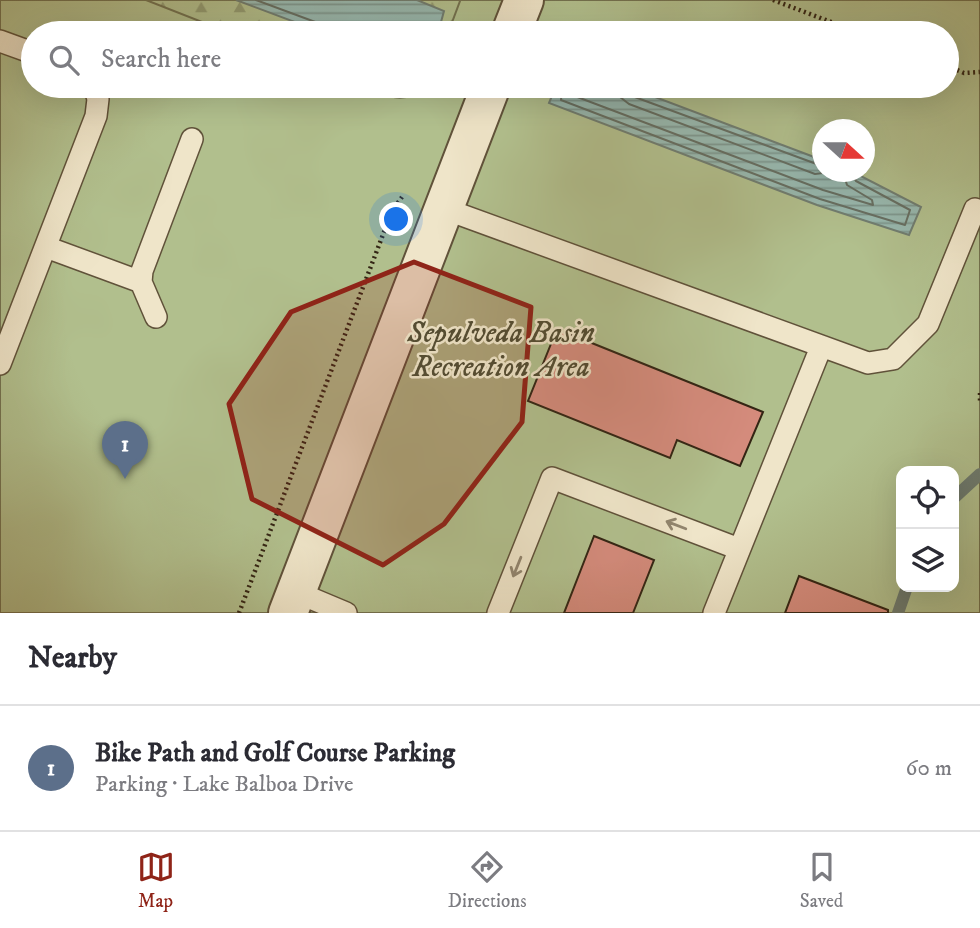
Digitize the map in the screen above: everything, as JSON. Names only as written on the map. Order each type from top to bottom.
[{"type":"street","points":[[516,21],[524,0]]},
{"type":"street","points":[[292,603],[487,98]]},
{"type":"lane","points":[[0,41],[21,49]]},
{"type":"lane","points":[[0,364],[96,116],[98,98]]},
{"type":"lane","points":[[156,317],[141,282],[142,271],[192,139]]},
{"type":"lane","points":[[445,209],[868,363],[893,359],[928,324],[975,209]]},
{"type":"lane","points":[[46,247],[141,282]]},
{"type":"lane","points":[[714,613],[821,347]]},
{"type":"lane","points":[[498,613],[552,478],[740,549]]},
{"type":"lane","points":[[292,603],[346,613]]},
{"type":"path","points":[[773,0],[828,21]]},
{"type":"path","points":[[959,71],[980,72]]},
{"type":"path","points":[[239,613],[392,211],[406,192]]},
{"type":"path","points":[[980,393],[980,402]]},
{"type":"highlighted area","points":[[414,262],[531,307],[522,422],[444,524],[383,565],[252,499],[229,404],[291,312]]},
{"type":"green space","name":"Sepulveda Basin Recreation Area","points":[[0,0],[980,0],[980,613],[0,613]]},
{"type":"green space","points":[[146,0],[460,1],[452,21],[199,21]]},
{"type":"water","points":[[236,0],[417,0],[444,11],[441,21],[292,21]]},
{"type":"water","points":[[551,98],[658,98],[812,156],[812,182],[872,182],[921,207],[909,235],[817,205],[549,103]]},
{"type":"building","points":[[557,329],[763,412],[740,466],[677,440],[670,458],[528,401]]},
{"type":"building","points":[[594,536],[654,560],[633,613],[564,613]]},
{"type":"building","points":[[799,576],[888,610],[888,613],[785,613]]},
{"type":"waterway","points":[[959,493],[980,474]]},
{"type":"waterway","points":[[898,613],[905,592]]},
{"type":"place","name":"Bike Path and Golf Course Parking","points":[[125,479]]}]
